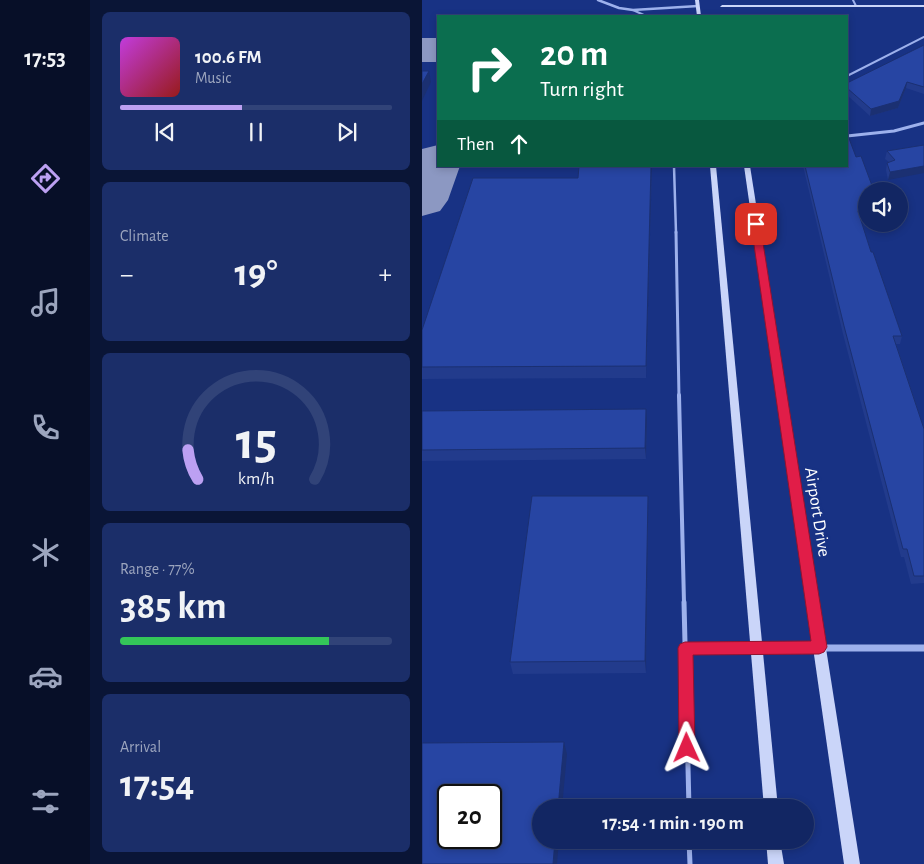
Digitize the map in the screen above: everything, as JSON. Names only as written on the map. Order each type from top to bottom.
[{"type":"main road","points":[[722,6],[924,6]]},
{"type":"main road","points":[[712,167],[770,799]]},
{"type":"main road","name":"Airport Drive","points":[[747,167],[852,864]]},
{"type":"main road","points":[[775,849],[776,864]]},
{"type":"street","points":[[598,0],[619,8],[633,10],[697,3]]},
{"type":"street","points":[[848,136],[894,132],[924,123]]},
{"type":"street","points":[[756,648],[924,648]]},
{"type":"lane","points":[[853,0],[856,6]]},
{"type":"lane","points":[[633,10],[644,15]]},
{"type":"lane","points":[[848,75],[924,37]]},
{"type":"lane","points":[[674,167],[688,799]]},
{"type":"lane","points":[[685,648],[756,648]]},
{"type":"lane","points":[[689,849],[690,864]]},
{"type":"building","points":[[924,45],[924,87],[907,82],[899,101],[871,109],[848,89],[848,83]]},
{"type":"building","points":[[422,71],[429,71],[422,84]]},
{"type":"building","points":[[848,136],[856,157],[861,156],[871,182],[858,182],[858,232],[865,232],[902,336],[893,336],[924,429],[924,576],[914,576],[907,549],[903,549],[844,326],[805,167],[848,167]]},
{"type":"building","points":[[924,145],[924,166],[890,172],[887,163],[895,160],[887,151]]},
{"type":"building","points":[[579,167],[651,167],[646,366],[422,367],[422,330],[473,178],[578,178]]},
{"type":"building","points":[[646,409],[645,448],[422,450],[422,411]]},
{"type":"building","points":[[532,496],[648,496],[645,661],[510,662]]},
{"type":"building","points":[[564,742],[559,799],[532,799],[532,849],[554,849],[553,864],[422,864],[422,743]]},
{"type":"taxiway","points":[[422,50],[437,50]]},
{"type":"taxiway","points":[[422,200],[437,162]]},
{"type":"route","points":[[687,748],[685,648],[819,647],[756,224]]}]
